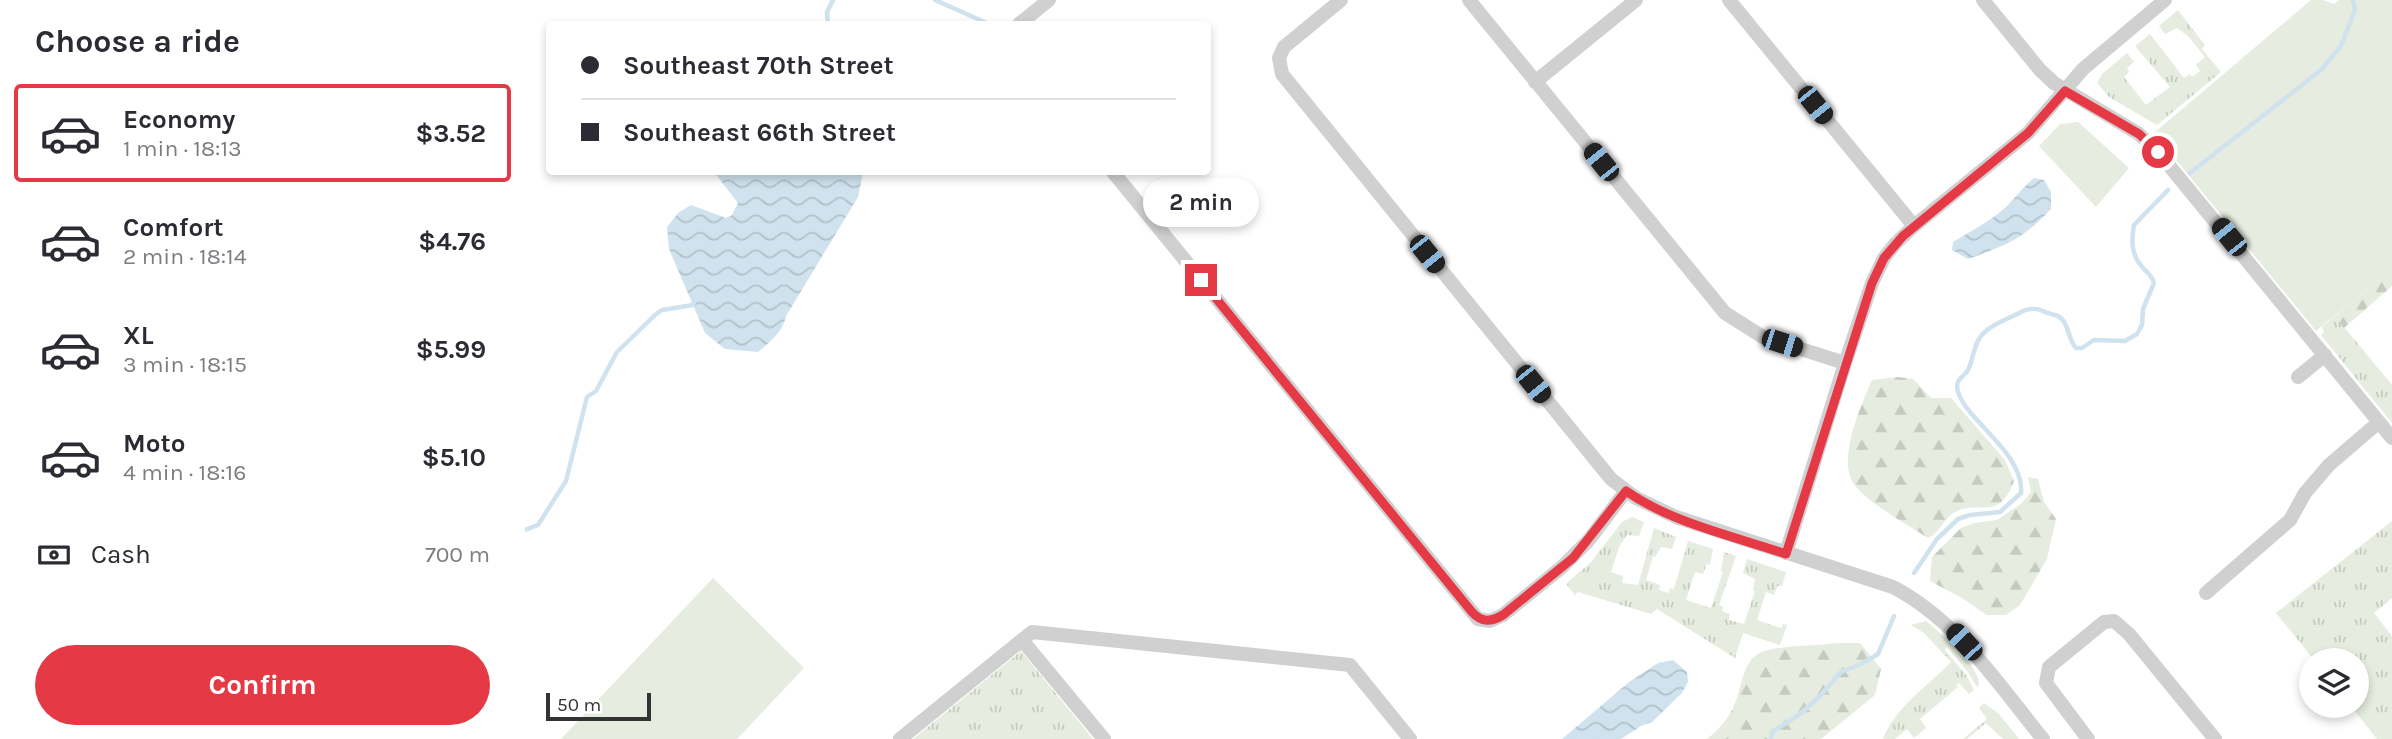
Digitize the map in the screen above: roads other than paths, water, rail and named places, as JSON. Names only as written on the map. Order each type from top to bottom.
[{"type":"street","points":[[1023,21],[1049,0]]},
{"type":"street","points":[[1342,0],[1284,47],[1279,58],[1279,68],[1592,457],[1626,491],[1653,507],[1786,554],[1893,587],[1928,608],[1964,642],[2043,739]]},
{"type":"street","points":[[1469,0],[1725,313],[1763,337],[1845,363]]},
{"type":"street","points":[[1535,82],[1636,0]]},
{"type":"street","points":[[1729,0],[1914,226]]},
{"type":"street","points":[[1983,0],[2040,71],[2065,91],[2139,134],[2158,152],[2392,438]]},
{"type":"street","points":[[1786,554],[1845,363],[1878,269],[1895,244],[2028,133],[2083,69],[2165,0]]},
{"type":"street","points":[[1115,175],[1472,612],[1485,621],[1503,615],[1567,562],[1588,541],[1626,491]]},
{"type":"street","points":[[2298,377],[2325,355]]},
{"type":"street","points":[[2206,593],[2290,520],[2305,493],[2329,465],[2379,422]]},
{"type":"street","points":[[2088,739],[2046,683],[2049,667],[2104,622],[2114,621],[2129,634],[2215,739]]},
{"type":"street","points":[[900,739],[1032,632],[1350,665],[1410,739]]},
{"type":"street","points":[[1022,640],[1104,739]]},
{"type":"water","points":[[716,175],[862,175],[858,197],[779,332],[758,352],[725,349],[705,333],[669,249],[667,227],[678,213],[691,205],[726,218],[732,215],[738,203]]},
{"type":"water","points":[[2034,178],[2044,180],[2051,192],[2051,209],[2031,228],[2004,245],[1968,259],[1952,250],[1953,242],[2000,212]]},
{"type":"water","points":[[1673,660],[1687,672],[1688,682],[1682,693],[1652,722],[1621,739],[1562,739],[1629,682],[1658,663]]},
{"type":"waterway","points":[[828,21],[827,12],[833,0]]},
{"type":"waterway","points":[[935,0],[982,21]]},
{"type":"waterway","points":[[2190,173],[2321,70],[2341,46],[2355,10],[2353,0]]},
{"type":"waterway","points":[[1914,573],[1937,539],[1958,519],[2000,512],[2021,493],[2013,463],[1960,397],[1958,381],[1968,370],[1979,339],[1999,323],[2033,309],[2062,319],[2076,348],[2082,348],[2094,340],[2125,341],[2137,334],[2142,325],[2143,309],[2154,283],[2134,254],[2134,225],[2168,190]]},
{"type":"waterway","points":[[525,530],[538,525],[566,481],[587,397],[596,391],[617,352],[662,310],[693,305],[695,300]]},
{"type":"waterway","points":[[1771,739],[1772,732],[1800,714],[1841,672],[1878,654],[1894,616]]}]
